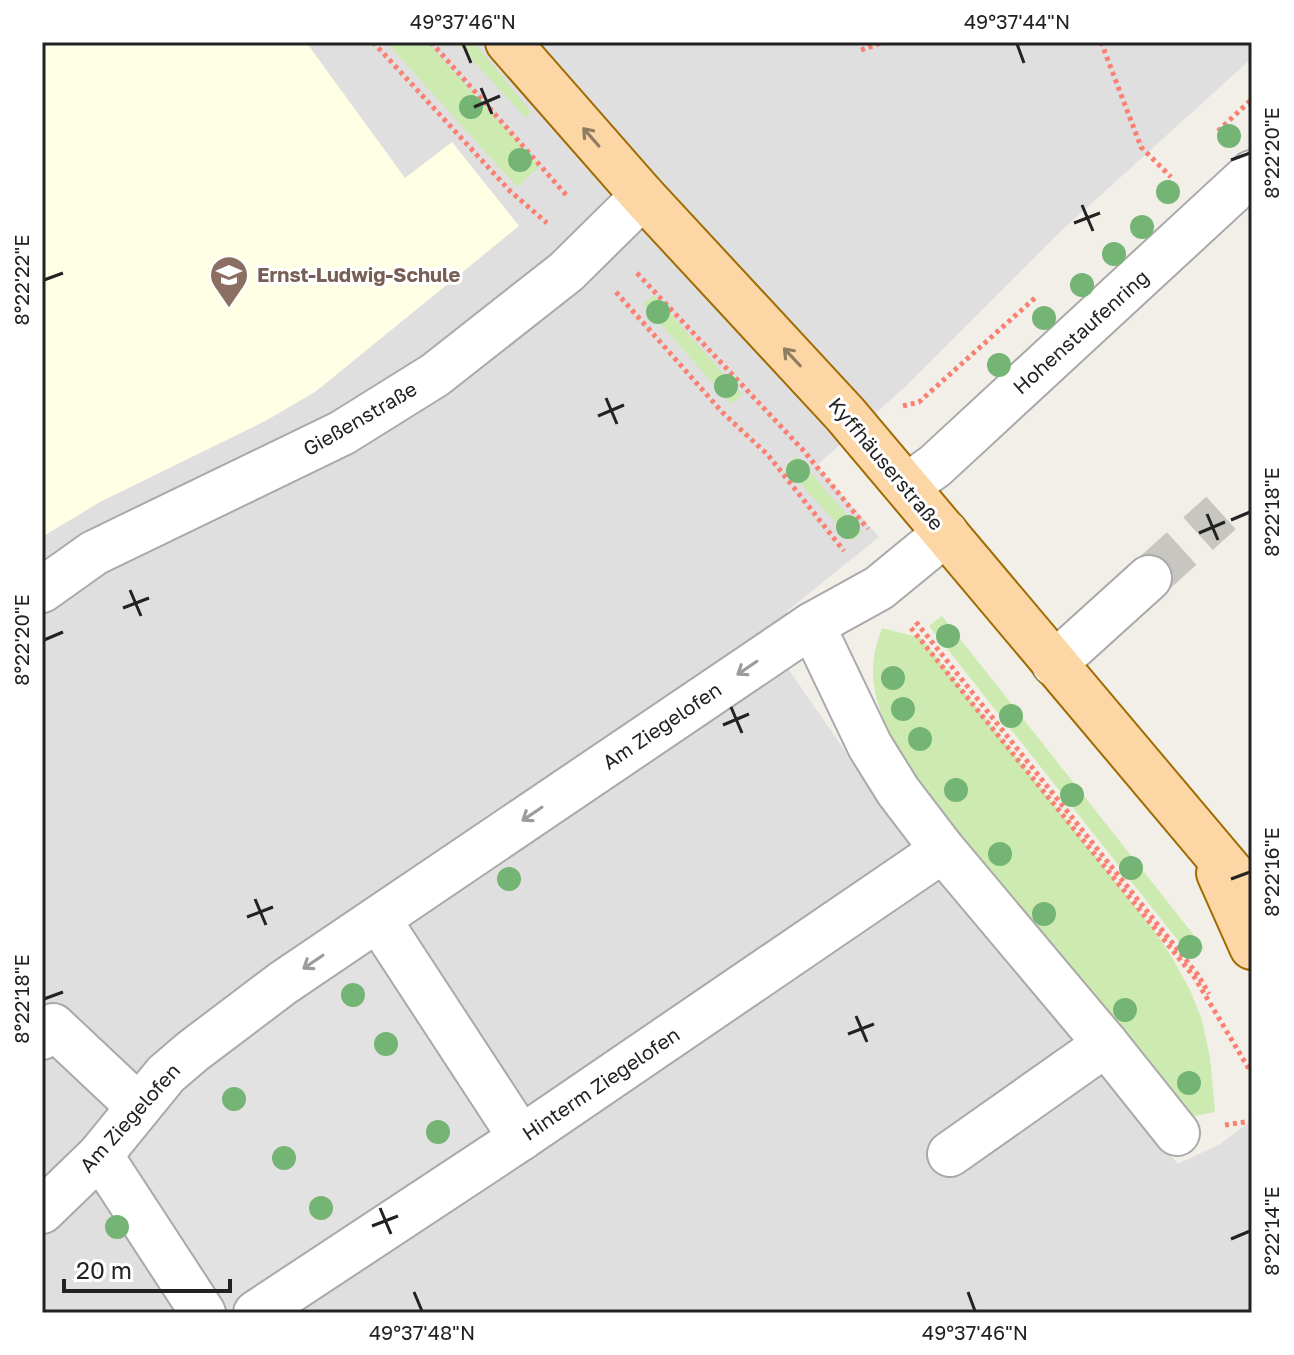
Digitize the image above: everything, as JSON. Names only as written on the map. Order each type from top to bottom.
[{"type":"main road","name":"Kyffhäuserstraße","points":[[508,42],[643,196],[845,414],[1252,897]]},
{"type":"main road","points":[[1198,831],[1252,947]]},
{"type":"street","name":"Hohenstaufenring","points":[[907,486],[935,466],[1252,173]]},
{"type":"street","name":"Gießenstraße","points":[[42,590],[94,553],[342,433],[435,375],[584,255],[643,196]]},
{"type":"street","name":"Am Ziegelofen","points":[[42,1211],[100,1155],[166,1074],[283,983],[812,625],[879,588],[946,533]]},
{"type":"street","points":[[1054,664],[1149,578]]},
{"type":"street","points":[[812,625],[870,746],[898,791],[943,850],[1177,1133]]},
{"type":"street","name":"Hinterm Ziegelofen","points":[[256,1313],[521,1138],[943,850]]},
{"type":"street","points":[[378,919],[521,1138]]},
{"type":"street","points":[[42,1037],[53,1026],[138,1106]]},
{"type":"street","points":[[950,1154],[1106,1044]]},
{"type":"street","points":[[100,1155],[203,1313]]},
{"type":"path","points":[[373,42],[510,191],[584,255],[722,412],[768,455],[1195,978],[1252,1074]]},
{"type":"path","points":[[861,50],[884,42]]},
{"type":"path","points":[[1101,42],[1141,147],[1207,216]]},
{"type":"path","points":[[1211,138],[1252,99]]},
{"type":"path","points":[[1170,177],[1181,167]]},
{"type":"path","points":[[845,414],[870,396],[898,407],[919,402],[1045,290]]},
{"type":"shaded area","points":[[42,42],[1252,42],[1252,58],[1060,232],[906,386],[816,466],[879,537],[787,611],[787,667],[908,842],[1178,1164],[1220,1144],[1252,1120],[1252,1313],[42,1313]]},
{"type":"shaded area","name":"Ernst-Ludwig-Schule","points":[[42,42],[306,42],[405,178],[452,142],[519,226],[315,392],[267,420],[100,502],[42,537]]},
{"type":"shaded area","points":[[378,919],[521,1138],[256,1313],[203,1313],[100,1155]]},
{"type":"green space","points":[[386,42],[427,42],[540,166],[517,187]]},
{"type":"green space","points":[[456,42],[474,42],[531,112],[526,118]]},
{"type":"green space","points":[[654,295],[742,395],[731,404],[643,304]]},
{"type":"green space","points":[[796,456],[862,532],[852,541],[785,466]]},
{"type":"green space","points":[[942,616],[1204,948],[1191,957],[929,626]]},
{"type":"green space","points":[[882,628],[921,638],[1156,933],[1190,990],[1202,1020],[1210,1058],[1215,1112],[1195,1116],[1180,1106],[924,790],[887,727],[878,701],[873,666]]},
{"type":"tunnel","points":[[1149,578],[1221,513]]},
{"type":"place","name":"Ernst-Ludwig-Schule","points":[[229,309]]}]
